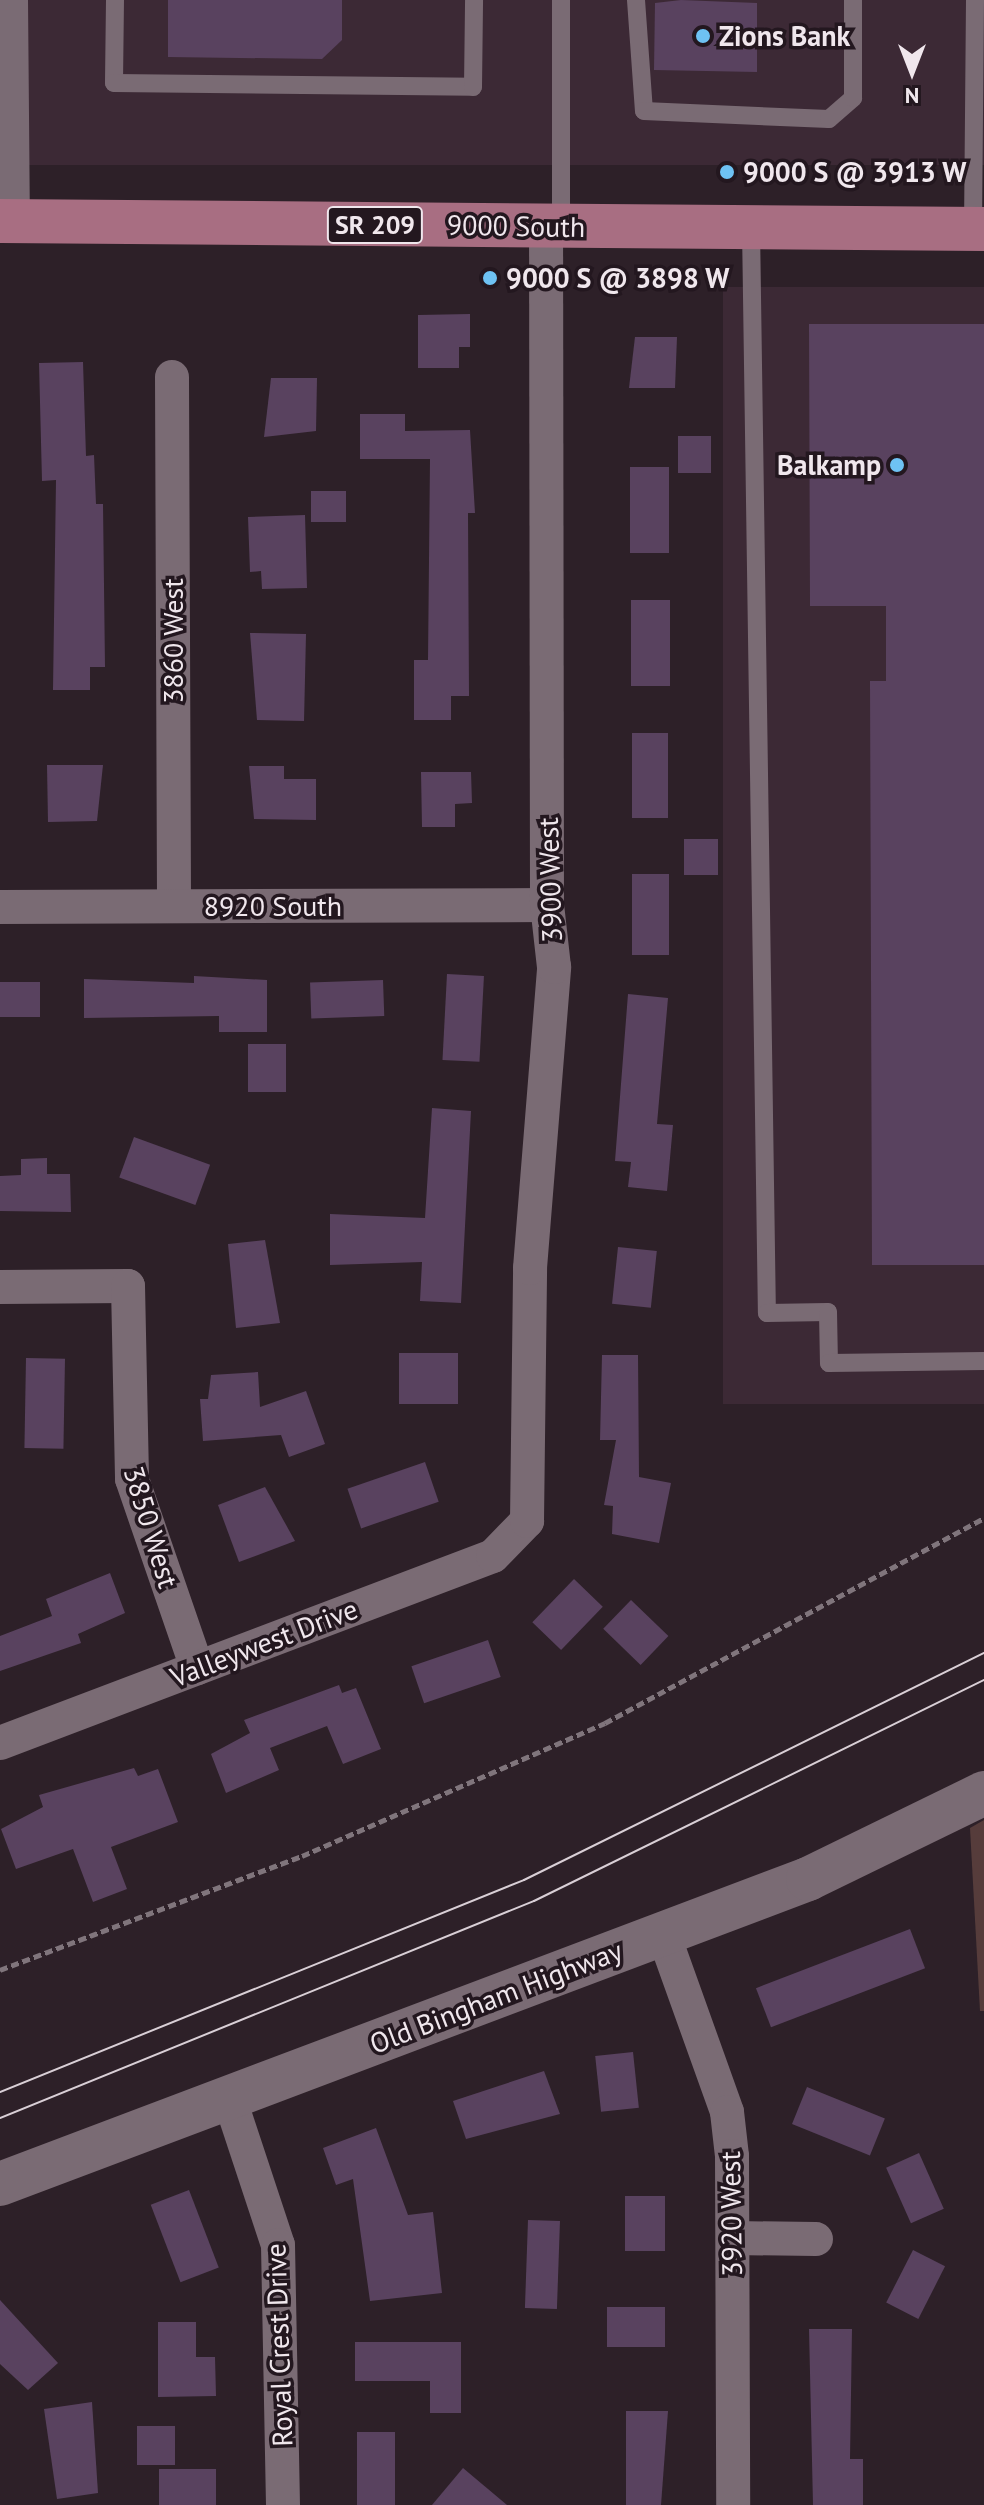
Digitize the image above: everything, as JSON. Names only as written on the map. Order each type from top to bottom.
[{"type":"main road","name":"9000 South","points":[[6,222],[978,229]]},
{"type":"street","points":[[6,222],[11,0]]},
{"type":"street","name":"3900 West","points":[[522,1531],[529,1505],[530,1268],[554,967],[547,905],[553,226]]},
{"type":"street","name":"3860 West","points":[[172,377],[174,906]]},
{"type":"street","name":"8920 South","points":[[0,907],[547,905]]},
{"type":"street","name":"3850 West","points":[[0,1287],[128,1286],[132,1479],[197,1668]]},
{"type":"street","name":"Valleywest Drive","points":[[0,1743],[493,1556],[522,1531]]},
{"type":"street","name":"Old Bingham Highway","points":[[0,2184],[855,1859],[984,1793]]},
{"type":"street","name":"3920 West","points":[[663,1933],[727,2112],[733,2238],[733,2505]]},
{"type":"street","name":"Royal Crest Drive","points":[[229,2097],[278,2245],[283,2505]]},
{"type":"street","points":[[733,2238],[816,2239]]},
{"type":"lane","points":[[115,0],[114,83],[473,87],[474,0]]},
{"type":"lane","points":[[553,226],[561,0]]},
{"type":"lane","points":[[636,0],[644,111],[838,117],[853,98],[853,0]]},
{"type":"lane","points":[[975,0],[978,229]]},
{"type":"lane","points":[[751,228],[767,1313],[828,1312],[829,1363],[984,1361]]},
{"type":"path","points":[[0,1970],[302,1856],[605,1723],[984,1518]]},
{"type":"shaded area","points":[[0,0],[984,0],[984,165],[0,165]]},
{"type":"shaded area","points":[[723,287],[984,287],[984,1404],[723,1404]]},
{"type":"shaded area","points":[[984,1820],[984,2011],[980,2011],[970,1828]]},
{"type":"building","points":[[168,0],[342,0],[342,40],[322,59],[168,57]]},
{"type":"building","name":"Zions Bank","points":[[681,0],[757,3],[757,72],[654,70],[655,3]]},
{"type":"building","points":[[470,314],[470,347],[459,347],[459,368],[418,368],[418,315]]},
{"type":"building","points":[[809,324],[984,324],[984,1265],[872,1265],[870,681],[886,681],[886,606],[810,606]]},
{"type":"building","points":[[635,337],[677,337],[675,388],[629,388]]},
{"type":"building","points":[[83,362],[86,456],[94,455],[96,504],[103,504],[105,667],[90,667],[90,690],[53,690],[56,480],[42,481],[39,363]]},
{"type":"building","points":[[271,378],[317,378],[316,431],[264,437]]},
{"type":"building","points":[[360,414],[405,414],[405,431],[470,430],[475,513],[468,513],[469,696],[451,696],[451,720],[414,720],[414,660],[428,660],[430,459],[360,459]]},
{"type":"building","points":[[678,436],[711,436],[711,473],[678,473]]},
{"type":"building","points":[[630,467],[669,467],[669,553],[630,553]]},
{"type":"building","points":[[311,491],[346,491],[346,522],[311,522]]},
{"type":"building","points":[[305,515],[307,588],[262,589],[261,571],[250,572],[248,517]]},
{"type":"building","points":[[631,600],[670,600],[670,686],[631,686]]},
{"type":"building","points":[[250,633],[306,634],[304,721],[257,720]]},
{"type":"building","points":[[632,733],[668,733],[668,818],[632,818]]},
{"type":"building","points":[[47,765],[103,765],[97,821],[48,822]]},
{"type":"building","points":[[249,766],[284,766],[284,779],[316,779],[316,820],[254,819]]},
{"type":"building","points":[[421,772],[471,772],[472,803],[455,804],[455,827],[422,827]]},
{"type":"building","points":[[684,839],[718,839],[718,875],[684,875]]},
{"type":"building","points":[[632,874],[669,874],[669,955],[632,955]]},
{"type":"building","points":[[447,974],[484,976],[479,1062],[442,1060]]},
{"type":"building","points":[[194,976],[267,980],[267,1032],[219,1032],[219,1016],[84,1018],[84,979],[194,983]]},
{"type":"building","points":[[383,980],[384,1016],[311,1019],[310,983]]},
{"type":"building","points":[[0,982],[40,982],[40,1017],[0,1017]]},
{"type":"building","points":[[628,994],[668,998],[657,1124],[673,1125],[667,1191],[628,1187],[631,1162],[615,1161]]},
{"type":"building","points":[[248,1044],[286,1044],[286,1092],[248,1092]]},
{"type":"building","points":[[432,1108],[471,1111],[461,1303],[420,1301],[422,1262],[330,1265],[330,1214],[425,1218]]},
{"type":"building","points":[[134,1137],[210,1165],[195,1205],[119,1177]]},
{"type":"building","points":[[47,1158],[47,1174],[70,1174],[71,1212],[0,1211],[0,1176],[21,1175],[21,1159]]},
{"type":"building","points":[[265,1240],[280,1323],[236,1328],[228,1244]]},
{"type":"building","points":[[618,1247],[657,1251],[651,1308],[612,1304]]},
{"type":"building","points":[[399,1353],[458,1353],[458,1404],[399,1404]]},
{"type":"building","points":[[602,1355],[638,1355],[639,1477],[671,1483],[659,1543],[612,1534],[613,1506],[604,1505],[616,1440],[600,1440]]},
{"type":"building","points":[[26,1358],[65,1359],[63,1449],[24,1448]]},
{"type":"building","points":[[258,1372],[260,1407],[306,1391],[325,1444],[289,1457],[281,1435],[203,1441],[200,1399],[208,1399],[211,1375]]},
{"type":"building","points":[[425,1462],[439,1502],[361,1528],[347,1489]]},
{"type":"building","points":[[265,1487],[295,1541],[239,1562],[218,1505]]},
{"type":"building","points":[[110,1573],[125,1613],[78,1634],[81,1643],[0,1671],[0,1636],[52,1616],[46,1599]]},
{"type":"building","points":[[574,1579],[603,1607],[561,1650],[532,1622]]},
{"type":"building","points":[[631,1600],[668,1636],[641,1665],[603,1629]]},
{"type":"building","points":[[488,1640],[501,1677],[424,1703],[411,1666]]},
{"type":"building","points":[[339,1685],[342,1693],[356,1688],[381,1749],[343,1764],[327,1726],[270,1748],[279,1770],[226,1793],[211,1754],[250,1733],[244,1720]]},
{"type":"building","points":[[134,1768],[138,1776],[158,1769],[178,1822],[111,1847],[127,1889],[93,1902],[73,1849],[16,1869],[1,1829],[43,1807],[39,1795]]},
{"type":"building","points":[[910,1929],[925,1968],[771,2027],[756,1988]]},
{"type":"building","points":[[633,2052],[639,2108],[601,2112],[595,2056]]},
{"type":"building","points":[[544,2071],[560,2114],[466,2139],[453,2101]]},
{"type":"building","points":[[807,2087],[885,2118],[870,2156],[792,2124]]},
{"type":"building","points":[[376,2128],[408,2215],[433,2212],[442,2293],[370,2301],[353,2179],[336,2185],[323,2148]]},
{"type":"building","points":[[919,2153],[944,2209],[911,2223],[886,2168]]},
{"type":"building","points":[[189,2190],[219,2267],[180,2282],[151,2205]]},
{"type":"building","points":[[625,2196],[665,2196],[665,2251],[625,2251]]},
{"type":"building","points":[[528,2220],[560,2221],[557,2309],[525,2308]]},
{"type":"building","points":[[913,2250],[945,2266],[918,2319],[886,2303]]},
{"type":"building","points":[[0,2300],[58,2363],[28,2390],[0,2364]]},
{"type":"building","points":[[607,2307],[665,2307],[665,2347],[607,2347]]},
{"type":"building","points":[[158,2322],[196,2322],[196,2357],[215,2357],[216,2396],[158,2397]]},
{"type":"building","points":[[809,2329],[852,2329],[850,2459],[863,2459],[863,2505],[813,2505]]},
{"type":"building","points":[[355,2342],[461,2342],[461,2413],[430,2413],[430,2381],[355,2381]]},
{"type":"building","points":[[92,2402],[98,2493],[57,2499],[44,2409]]},
{"type":"building","points":[[626,2411],[668,2411],[661,2505],[626,2505]]},
{"type":"building","points":[[137,2426],[175,2426],[175,2465],[137,2465]]},
{"type":"building","points":[[357,2432],[395,2432],[395,2505],[357,2505]]},
{"type":"building","points":[[463,2468],[507,2505],[432,2505]]},
{"type":"building","points":[[159,2469],[216,2469],[216,2505],[159,2505]]},
{"type":"tram line","points":[[0,2092],[524,1880],[984,1653]]},
{"type":"tram line","points":[[0,2118],[534,1901],[984,1680]]},
{"type":"place","name":"Zions Bank","points":[[703,36]]},
{"type":"place","name":"9000 S @ 3913 W","points":[[727,172]]},
{"type":"place","name":"9000 S @ 3898 W","points":[[490,278]]},
{"type":"place","name":"Balkamp","points":[[897,465]]}]
